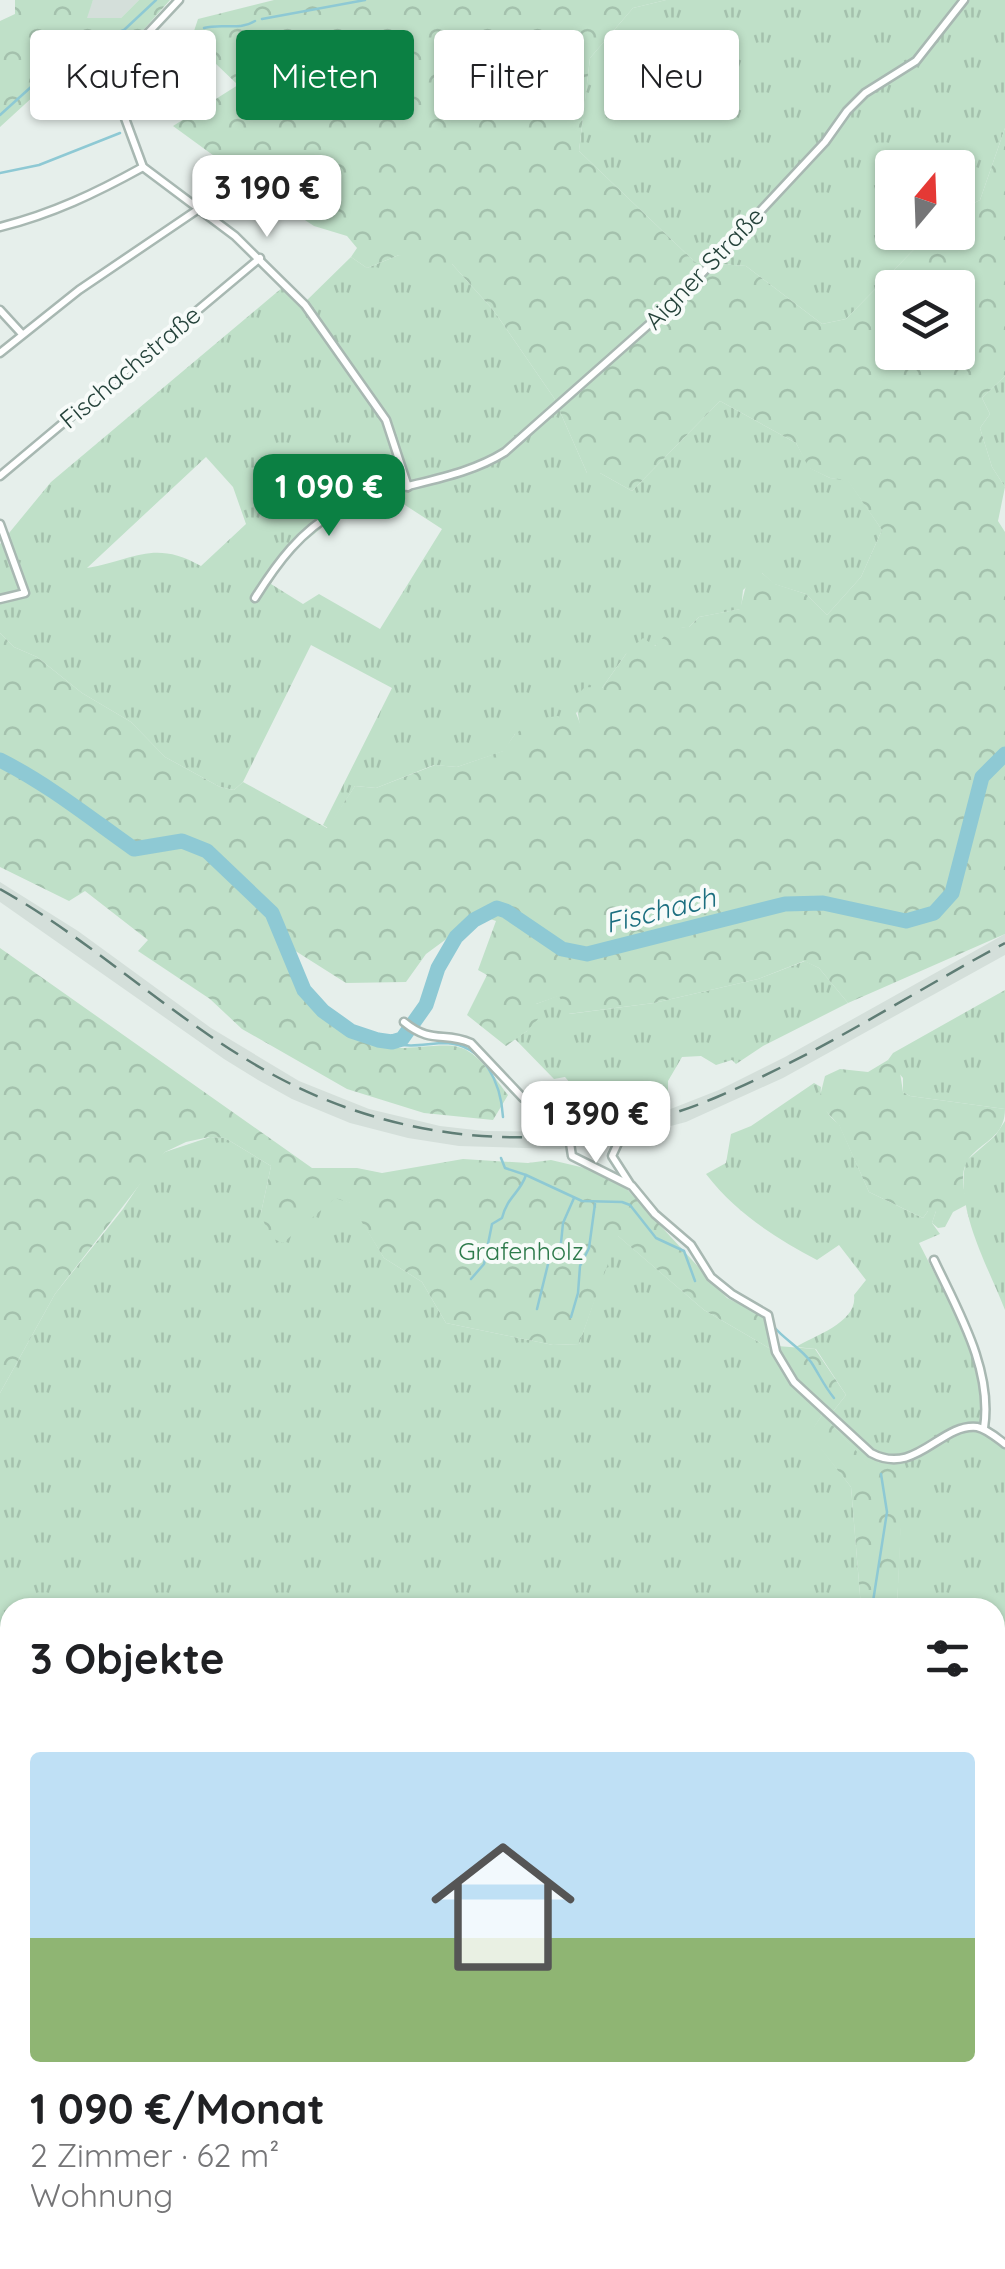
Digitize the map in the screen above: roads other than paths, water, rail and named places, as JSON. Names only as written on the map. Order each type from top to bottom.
[{"type":"street","points":[[179,0],[133,49],[120,71],[123,119],[143,167],[235,236],[305,305],[386,420],[408,488]]},
{"type":"street","name":"Aigner Straße","points":[[255,598],[280,557],[329,516],[350,505],[480,468],[505,452],[707,270],[825,142],[847,112],[866,94],[916,61],[964,0]]},
{"type":"street","points":[[0,227],[55,211],[143,167]]},
{"type":"street","points":[[0,353],[79,290],[196,210]]},
{"type":"street","name":"Fischachstraße","points":[[0,476],[260,258]]},
{"type":"street","points":[[0,310],[22,334]]},
{"type":"street","points":[[0,524],[24,593],[0,599]]},
{"type":"street","points":[[404,1022],[428,1038],[471,1043],[524,1098],[547,1104],[559,1114],[566,1124],[572,1156],[632,1186]]},
{"type":"street","points":[[618,1143],[612,1156],[632,1186],[655,1214],[691,1245],[711,1277],[768,1314],[776,1352],[794,1382],[871,1452],[886,1458],[902,1458],[959,1430],[984,1429],[1005,1444]]},
{"type":"street","points":[[934,1260],[972,1348],[985,1394],[984,1429]]},
{"type":"waterway","points":[[0,115],[73,49],[124,30],[156,0]]},
{"type":"waterway","points":[[262,19],[365,0]]},
{"type":"waterway","points":[[204,28],[243,26],[255,21]]},
{"type":"waterway","points":[[0,173],[39,165],[120,133]]},
{"type":"waterway","name":"Fischach","points":[[0,760],[134,849],[182,841],[207,851],[272,913],[304,990],[323,1011],[351,1031],[392,1042],[402,1039],[426,1005],[438,968],[456,937],[474,920],[497,908],[562,949],[587,954],[785,904],[823,903],[906,921],[934,913],[952,893],[982,777],[1005,754]]},
{"type":"waterway","points":[[392,1042],[446,1043],[471,1051],[494,1080],[503,1117]]},
{"type":"waterway","points":[[501,1158],[505,1168],[582,1201],[630,1205],[656,1238],[684,1251],[695,1281]]},
{"type":"waterway","points":[[471,1279],[484,1264],[492,1224],[502,1218],[526,1175]]},
{"type":"waterway","points":[[537,1309],[550,1256],[561,1243],[563,1223],[574,1198]]},
{"type":"waterway","points":[[571,1317],[580,1266],[589,1248],[595,1204]]},
{"type":"waterway","points":[[774,1327],[807,1357],[834,1398]]},
{"type":"waterway","points":[[874,1598],[887,1512],[881,1474]]},
{"type":"railway","points":[[0,889],[72,935],[210,1036],[283,1080],[388,1120],[443,1132],[498,1137],[610,1129],[664,1116],[717,1097],[827,1043],[1005,943]]},
{"type":"park label","name":"Grafenholz","points":[[521,1251]]}]
